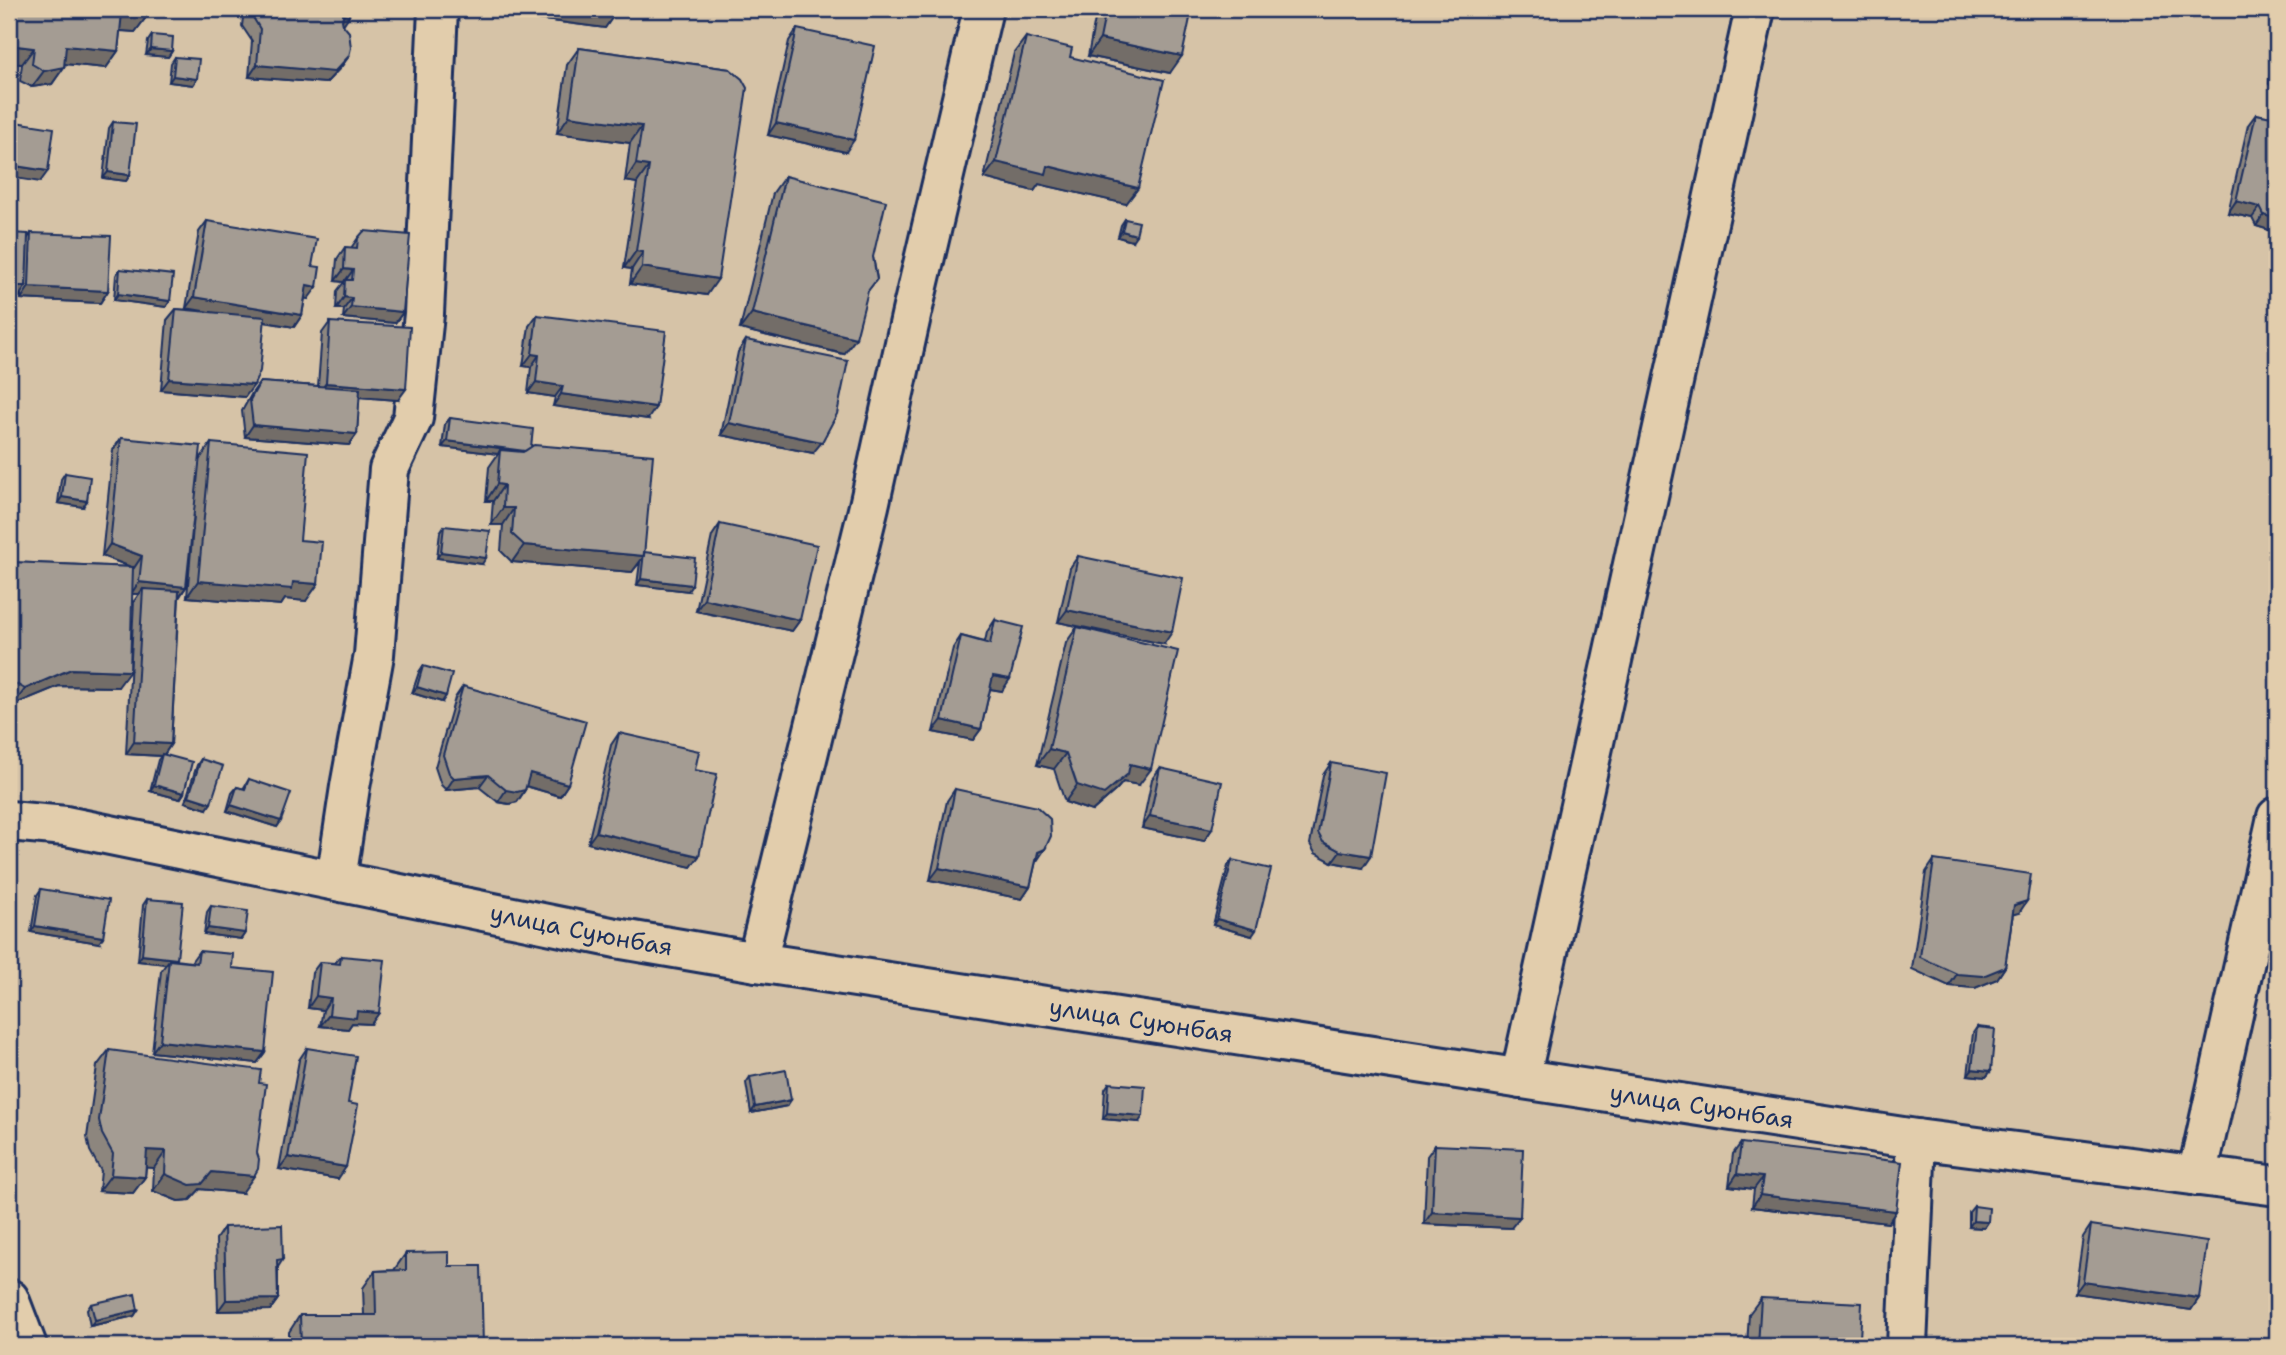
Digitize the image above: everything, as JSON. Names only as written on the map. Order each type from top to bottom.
[{"type":"street","points":[[336,880],[374,655],[389,469],[413,418],[424,314],[438,9]]},
{"type":"street","points":[[757,962],[869,506],[984,9]]},
{"type":"street","points":[[1520,1079],[1755,9]]},
{"type":"street","points":[[2197,1175],[2277,817]]},
{"type":"street","name":"улица Суюнбая","points":[[9,821],[66,826],[616,938],[757,962],[1916,1139],[2277,1186]]},
{"type":"street","points":[[1907,1346],[1916,1139]]},
{"type":"building","points":[[9,9],[148,9],[147,16],[122,13],[118,51],[66,46],[64,67],[44,71],[32,64],[34,48],[9,45]]},
{"type":"building","points":[[251,9],[350,9],[349,16],[343,15],[342,20],[349,32],[349,56],[334,72],[257,65],[260,29]]},
{"type":"building","points":[[1106,9],[1192,9],[1182,56],[1100,39]]},
{"type":"building","points":[[797,29],[875,46],[854,140],[776,123]]},
{"type":"building","points":[[152,35],[173,37],[172,51],[151,49]]},
{"type":"building","points":[[1026,37],[1072,48],[1070,57],[1164,80],[1138,188],[1048,166],[1046,174],[996,162]]},
{"type":"building","points":[[579,48],[730,69],[742,79],[747,88],[718,279],[642,267],[643,252],[636,251],[649,166],[636,164],[642,126],[569,116]]},
{"type":"building","points":[[175,57],[199,59],[197,79],[173,76]]},
{"type":"building","points":[[2277,66],[2277,81],[2274,78],[2274,69]]},
{"type":"building","points":[[2256,114],[2277,118],[2277,219],[2264,215],[2260,207],[2236,201]]},
{"type":"building","points":[[9,121],[54,128],[48,171],[9,165]]},
{"type":"building","points":[[113,122],[136,124],[130,175],[108,172]]},
{"type":"building","points":[[785,176],[886,201],[873,257],[877,279],[868,291],[856,338],[752,313]]},
{"type":"building","points":[[1125,219],[1139,222],[1136,235],[1122,231]]},
{"type":"building","points":[[207,221],[317,239],[312,266],[320,267],[317,287],[307,285],[302,315],[194,297]]},
{"type":"building","points":[[364,231],[410,235],[403,312],[351,307],[352,298],[344,297],[345,280],[352,280],[353,270],[344,269],[345,247],[357,248],[358,238]]},
{"type":"building","points":[[9,233],[28,234],[26,286],[9,286]]},
{"type":"building","points":[[31,233],[111,236],[108,291],[29,287]]},
{"type":"building","points":[[120,269],[173,275],[170,301],[118,294]]},
{"type":"building","points":[[176,309],[265,317],[260,371],[254,385],[169,379]]},
{"type":"building","points":[[537,315],[666,331],[656,407],[561,394],[563,386],[536,382],[539,355],[532,354]]},
{"type":"building","points":[[330,322],[410,327],[406,389],[326,383]]},
{"type":"building","points":[[746,340],[848,361],[837,414],[822,442],[729,423]]},
{"type":"building","points":[[260,382],[360,389],[357,434],[253,425],[250,400]]},
{"type":"building","points":[[450,418],[533,429],[531,447],[525,451],[447,441]]},
{"type":"building","points":[[121,438],[201,446],[186,587],[139,582],[142,556],[110,544]]},
{"type":"building","points":[[211,443],[308,452],[300,540],[322,542],[318,584],[293,582],[292,589],[198,581]]},
{"type":"building","points":[[534,445],[653,455],[644,556],[524,545],[512,534],[514,508],[503,508],[504,485],[497,484],[500,450],[523,452]]},
{"type":"building","points":[[65,473],[90,477],[87,501],[62,497]]},
{"type":"building","points":[[720,524],[817,545],[800,620],[704,599]]},
{"type":"building","points":[[444,526],[490,531],[486,558],[441,552]]},
{"type":"building","points":[[644,552],[695,558],[692,585],[641,579]]},
{"type":"building","points":[[1078,556],[1183,578],[1172,632],[1067,610]]},
{"type":"building","points":[[9,562],[133,567],[130,671],[71,669],[25,689],[9,680]]},
{"type":"building","points":[[143,589],[179,591],[171,744],[134,742]]},
{"type":"building","points":[[995,620],[1023,627],[1010,679],[993,676],[981,729],[942,720],[961,636],[990,644]]},
{"type":"building","points":[[1077,627],[1178,651],[1151,769],[1130,764],[1128,774],[1104,794],[1077,785],[1066,753],[1049,749]]},
{"type":"building","points":[[423,666],[452,674],[446,696],[417,687]]},
{"type":"building","points":[[463,686],[586,721],[568,784],[530,773],[525,790],[517,792],[506,790],[488,775],[454,778],[449,773],[443,755]]},
{"type":"building","points":[[619,733],[699,751],[695,770],[717,774],[699,856],[596,832]]},
{"type":"building","points":[[162,754],[192,762],[184,793],[154,785]]},
{"type":"building","points":[[201,759],[223,766],[211,803],[189,796]]},
{"type":"building","points":[[1331,763],[1386,773],[1371,856],[1340,851],[1323,842],[1318,833]]},
{"type":"building","points":[[1160,768],[1222,782],[1212,829],[1150,816]]},
{"type":"building","points":[[249,779],[291,793],[281,821],[231,805],[237,787],[245,789]]},
{"type":"building","points":[[955,789],[1037,807],[1050,819],[1051,836],[1045,849],[1038,852],[1030,887],[939,868]]},
{"type":"building","points":[[1232,860],[1271,869],[1256,930],[1217,919]]},
{"type":"building","points":[[1934,860],[2031,874],[2027,901],[2014,905],[2005,967],[1983,976],[1957,974],[1920,957]]},
{"type":"building","points":[[41,889],[109,900],[103,937],[35,926]]},
{"type":"building","points":[[147,899],[183,902],[177,959],[142,955]]},
{"type":"building","points":[[211,906],[248,911],[245,933],[208,928]]},
{"type":"building","points":[[199,951],[233,954],[232,968],[273,972],[265,1052],[160,1041],[169,960],[197,963]]},
{"type":"building","points":[[341,956],[385,960],[379,1013],[357,1011],[356,1018],[329,1015],[331,998],[316,996],[320,962],[340,964]]},
{"type":"building","points":[[1977,1027],[1995,1029],[1991,1071],[1972,1069]]},
{"type":"building","points":[[307,1048],[356,1056],[348,1103],[358,1105],[346,1167],[288,1157]]},
{"type":"building","points":[[109,1050],[261,1070],[259,1083],[266,1084],[257,1153],[258,1169],[254,1176],[212,1172],[202,1184],[190,1185],[165,1174],[166,1151],[147,1150],[145,1177],[111,1175],[113,1154],[102,1134],[99,1120]]},
{"type":"building","points":[[786,1070],[791,1100],[755,1107],[750,1077]]},
{"type":"building","points":[[1109,1083],[1145,1086],[1143,1116],[1107,1113]]},
{"type":"building","points":[[1741,1143],[1902,1162],[1896,1211],[1760,1195],[1763,1177],[1737,1174]]},
{"type":"building","points":[[1435,1145],[1523,1149],[1520,1217],[1432,1212]]},
{"type":"building","points":[[1974,1206],[1989,1208],[1988,1222],[1973,1221]]},
{"type":"building","points":[[282,1225],[283,1259],[277,1260],[278,1299],[226,1300],[224,1227]]},
{"type":"building","points":[[2091,1225],[2207,1242],[2199,1298],[2083,1282]]},
{"type":"building","points":[[449,1252],[449,1266],[481,1266],[483,1346],[301,1346],[300,1315],[376,1315],[375,1271],[406,1270],[406,1253]]},
{"type":"building","points":[[135,1294],[138,1310],[95,1320],[91,1304]]},
{"type":"building","points":[[1761,1298],[1862,1303],[1860,1339],[1867,1341],[1867,1346],[1758,1346]]}]
